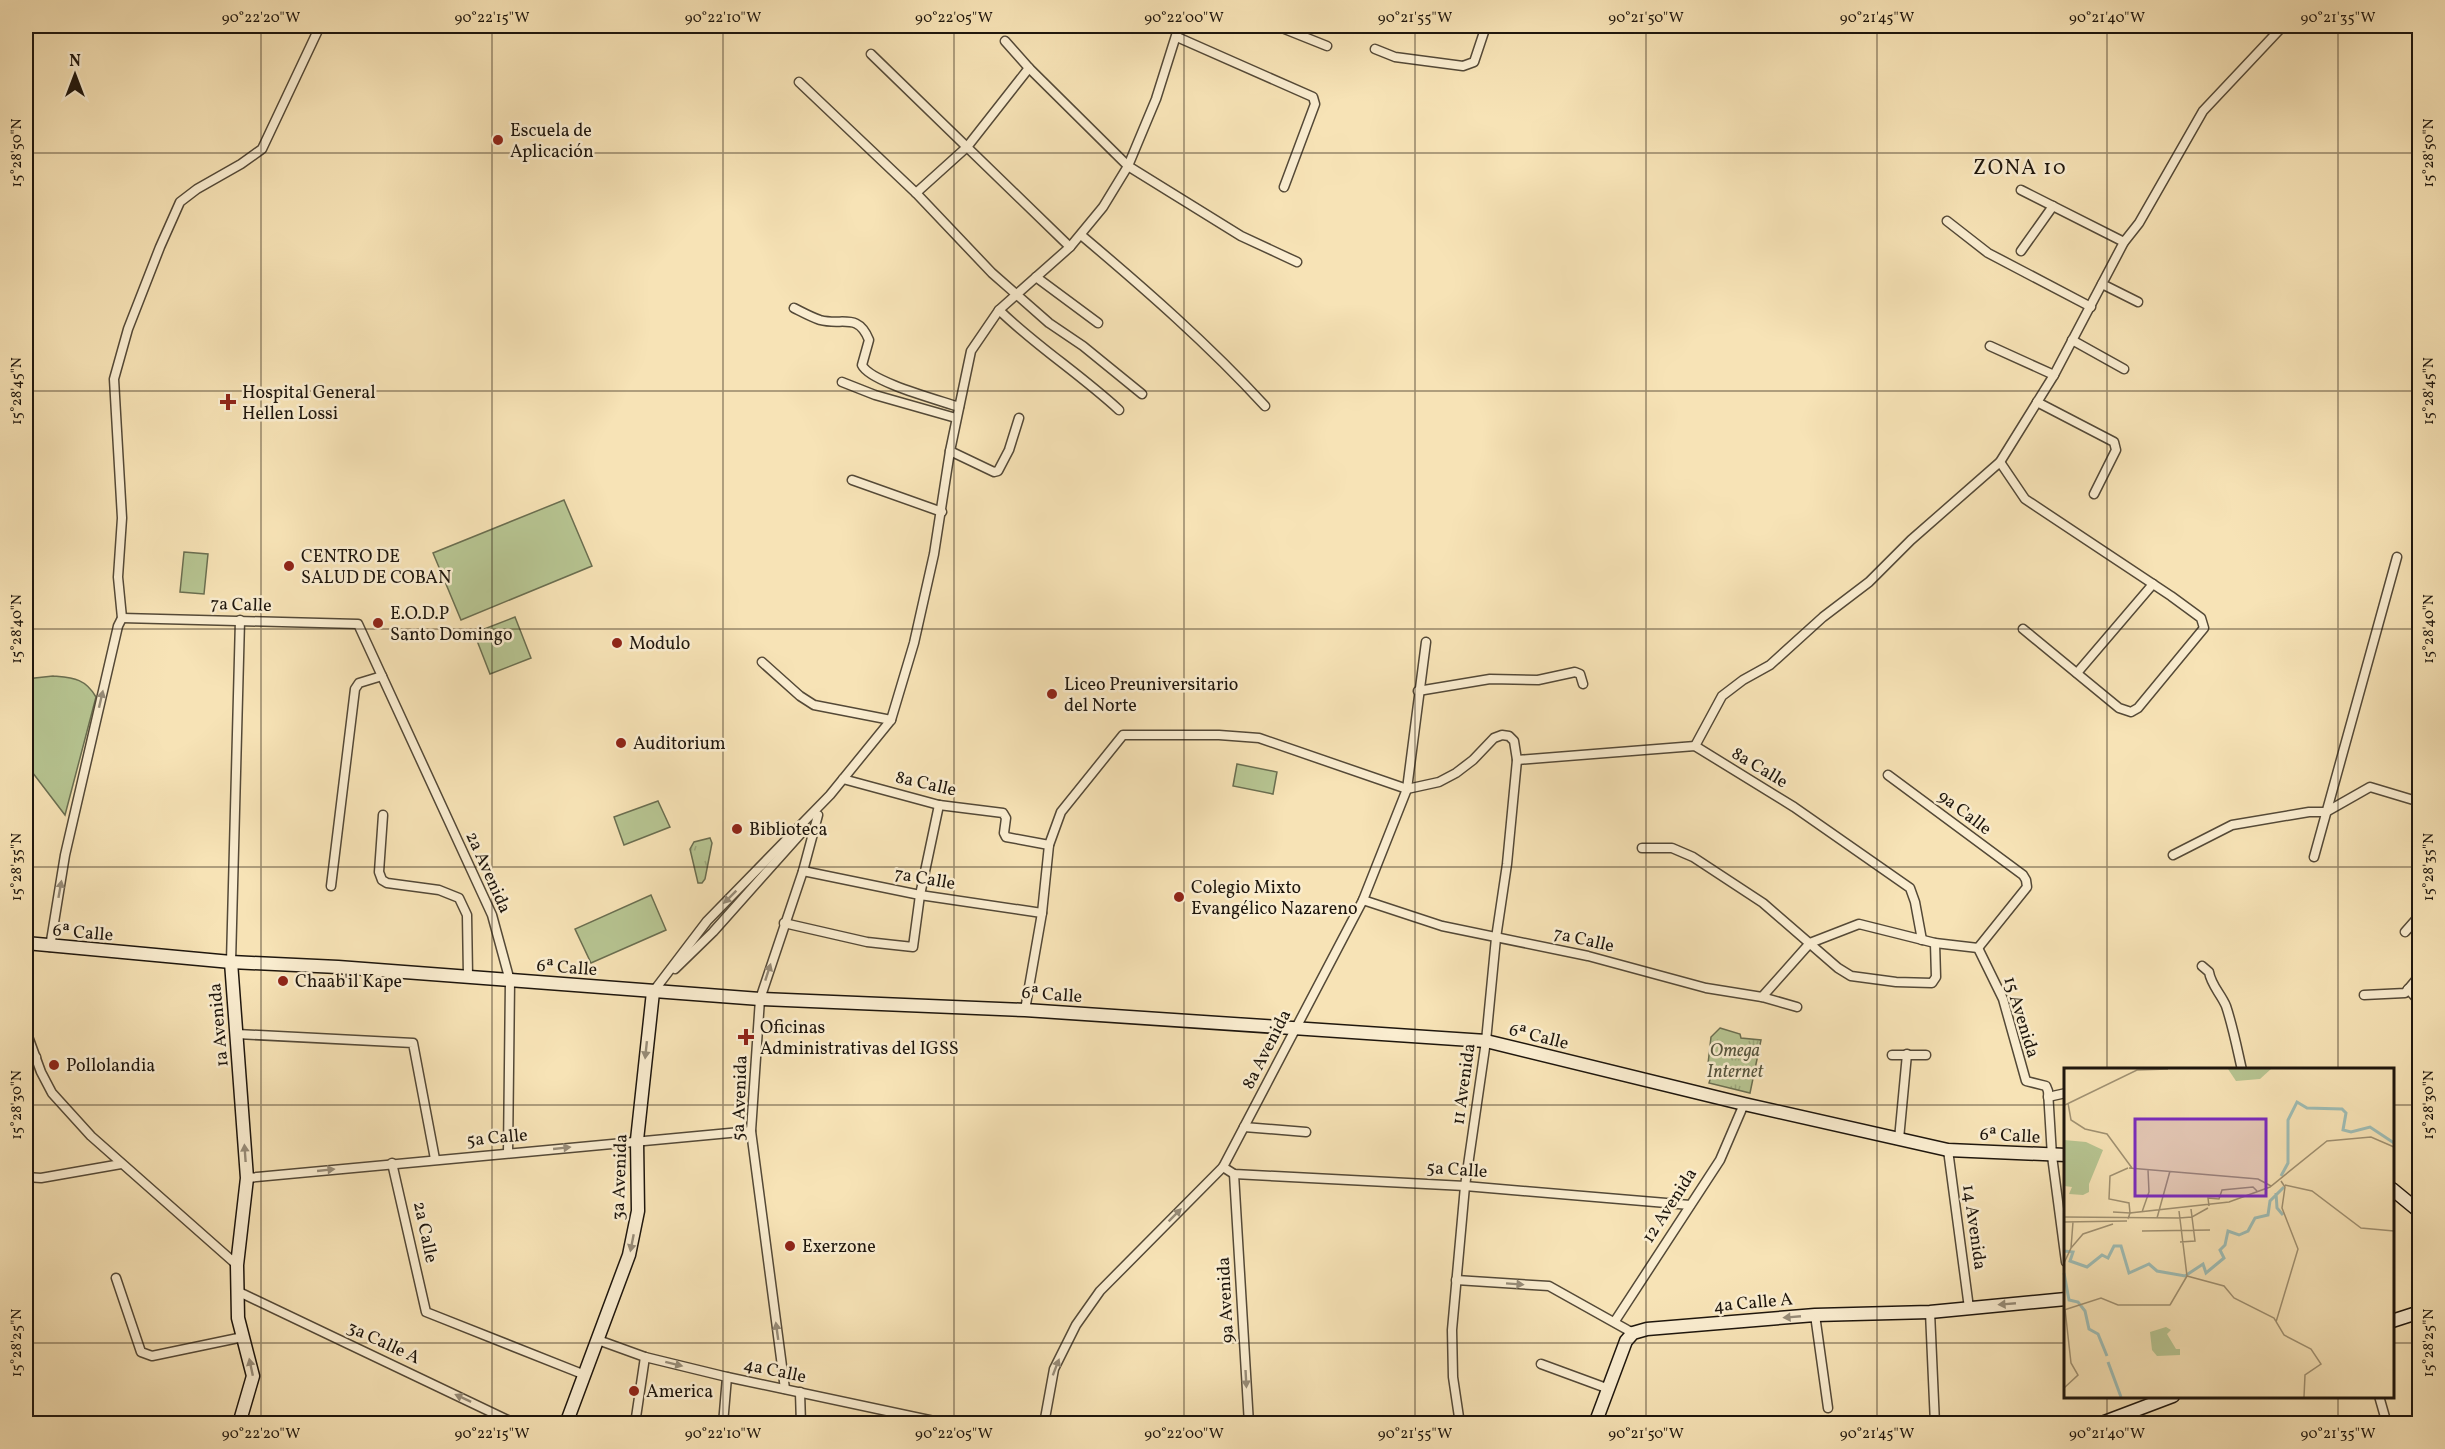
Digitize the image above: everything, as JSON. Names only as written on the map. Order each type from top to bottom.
[{"type":"main road","name":"6ª Calle","points":[[28,947],[231,962],[338,966],[760,999],[1025,1010],[1486,1041],[1744,1104],[1948,1150],[2064,1155]]},
{"type":"main road","name":"1a Avenida","points":[[231,962],[247,1178],[237,1265],[238,1318],[253,1376],[239,1424]]},
{"type":"main road","name":"3a Avenida","points":[[566,1424],[629,1255],[638,1211],[637,1140],[653,992]]},
{"type":"main road","points":[[2394,1191],[2420,1212]]},
{"type":"main road","name":"4a Calle A","points":[[1633,1332],[1815,1315],[1930,1312],[2064,1299]]},
{"type":"main road","points":[[2394,1320],[2420,1312]]},
{"type":"main road","points":[[1594,1424],[1626,1341],[1633,1332]]},
{"type":"main road","points":[[2099,1424],[2168,1398]]},
{"type":"street","points":[[50,947],[65,855],[118,626],[122,618],[118,577],[122,518],[114,379],[128,329],[159,246],[180,202],[262,149],[320,26]]},
{"type":"street","points":[[653,992],[707,921],[830,795],[891,720],[914,643],[942,512],[956,418],[971,351],[999,310],[1070,247],[1103,207],[1128,166],[1156,99],[1179,26]]},
{"type":"street","points":[[1277,26],[1327,46]]},
{"type":"street","points":[[1375,49],[1395,57],[1463,66],[1474,62],[1486,26]]},
{"type":"street","points":[[1517,760],[1695,746],[1722,696],[1743,680],[1770,665],[1823,617],[1869,582],[1911,540],[2000,462],[2054,375],[2124,242],[2139,223],[2203,111],[2283,26]]},
{"type":"street","points":[[1177,37],[1313,97],[1315,105],[1287,172],[1284,187]]},
{"type":"street","points":[[1005,41],[1029,69],[1128,166],[1241,236],[1297,262]]},
{"type":"street","points":[[871,54],[1070,247]]},
{"type":"street","points":[[916,193],[967,147],[1029,69]]},
{"type":"street","points":[[800,82],[916,193],[992,273],[1049,323],[1083,346],[1142,394]]},
{"type":"street","points":[[2021,190],[2124,242]]},
{"type":"street","points":[[2021,251],[2053,206]]},
{"type":"street","points":[[1947,221],[1988,253],[2091,307]]},
{"type":"street","points":[[1081,235],[1148,292],[1238,376],[1265,406]]},
{"type":"street","points":[[1036,277],[1098,323]]},
{"type":"street","points":[[2102,284],[2138,302]]},
{"type":"street","points":[[794,308],[822,320],[851,321],[860,326],[869,340],[862,365],[865,371],[890,384],[959,407]]},
{"type":"street","points":[[999,310],[1017,328],[1087,380],[1119,410]]},
{"type":"street","points":[[2072,340],[2124,369]]},
{"type":"street","points":[[1990,346],[2054,375]]},
{"type":"street","points":[[842,382],[875,395],[956,418]]},
{"type":"street","points":[[2037,402],[2114,442],[2116,450],[2094,494]]},
{"type":"street","points":[[951,451],[994,472],[998,471],[1010,450],[1019,418]]},
{"type":"street","points":[[2000,462],[2025,499],[2153,584],[2200,618],[2204,628],[2138,708],[2131,712],[2120,708],[2023,629]]},
{"type":"street","points":[[852,480],[942,512]]},
{"type":"street","points":[[2314,857],[2397,557]]},
{"type":"street","points":[[2077,673],[2153,584]]},
{"type":"street","name":"7a Calle","points":[[122,618],[358,624]]},
{"type":"street","name":"1a Avenida","points":[[231,962],[240,620]]},
{"type":"street","name":"2a Avenida","points":[[358,624],[492,915],[510,981],[508,1153]]},
{"type":"street","name":"8a Avenida","points":[[1044,1424],[1054,1369],[1076,1325],[1100,1291],[1223,1167],[1363,900],[1407,789],[1426,642]]},
{"type":"street","points":[[762,662],[800,696],[814,705],[891,720]]},
{"type":"street","points":[[1418,691],[1490,679],[1538,680],[1575,672],[1580,674],[1583,684]]},
{"type":"street","points":[[331,886],[355,689],[359,683],[382,676]]},
{"type":"street","points":[[1025,1010],[1042,913],[1049,845],[1061,813],[1123,735],[1219,735],[1259,738],[1407,789]]},
{"type":"street","name":"11 Avenida","points":[[1407,789],[1439,782],[1473,760],[1494,738],[1502,735],[1509,736],[1514,741],[1517,760],[1507,864],[1496,938],[1486,1041],[1465,1186],[1452,1330],[1454,1377],[1460,1424]]},
{"type":"street","name":"8a Calle","points":[[1695,746],[1794,807],[1910,888],[1922,940]]},
{"type":"street","name":"9a Calle","points":[[1888,775],[2023,875],[2026,880],[2026,887],[1978,948]]},
{"type":"street","name":"8a Calle","points":[[843,779],[939,805],[1003,813],[1006,818],[1004,833],[1011,838],[1049,845]]},
{"type":"street","points":[[2173,855],[2232,825],[2309,812],[2326,812],[2370,787],[2420,802]]},
{"type":"street","points":[[653,992],[712,932],[818,815],[830,795]]},
{"type":"street","points":[[784,923],[867,942],[910,948],[914,945],[920,895],[939,805]]},
{"type":"street","points":[[383,814],[379,872],[382,880],[387,883],[439,890],[459,898],[467,915],[468,976]]},
{"type":"street","name":"5a Avenida","points":[[785,1389],[751,1131],[760,999],[803,871],[818,815]]},
{"type":"street","points":[[1642,848],[1672,848],[1693,856],[1763,903],[1838,968],[1851,976],[1927,984],[1935,981],[1935,943]]},
{"type":"street","name":"7a Calle","points":[[803,871],[920,895],[1042,913]]},
{"type":"street","name":"7a Calle","points":[[1363,900],[1443,926],[1588,956],[1706,988],[1762,997],[1797,1007]]},
{"type":"street","points":[[2405,932],[2420,915]]},
{"type":"street","points":[[1762,997],[1810,943],[1859,924],[1935,943],[1978,948]]},
{"type":"street","name":"15 Avenida","points":[[1978,948],[2003,999],[2026,1081],[2046,1086],[2048,1097]]},
{"type":"street","points":[[2202,966],[2209,972],[2210,979],[2224,1002],[2233,1027],[2242,1068]]},
{"type":"street","points":[[2364,995],[2399,994],[2408,990],[2420,975]]},
{"type":"street","points":[[2408,990],[2420,1002]]},
{"type":"street","points":[[26,1031],[52,1093],[91,1137],[237,1265]]},
{"type":"street","points":[[237,1034],[413,1043],[435,1159]]},
{"type":"street","points":[[1899,1139],[1907,1054]]},
{"type":"street","points":[[1892,1055],[1926,1055]]},
{"type":"street","points":[[26,1065],[36,1057]]},
{"type":"street","points":[[2064,1093],[2048,1097],[2052,1156],[2064,1247]]},
{"type":"street","name":"12 Avenida","points":[[1615,1321],[1720,1160],[1744,1104]]},
{"type":"street","points":[[1244,1127],[1306,1132]]},
{"type":"street","name":"5a Calle","points":[[247,1178],[751,1131]]},
{"type":"street","name":"14 Avenida","points":[[1948,1150],[1969,1308]]},
{"type":"street","name":"2a Calle","points":[[392,1163],[424,1309],[429,1314],[585,1375]]},
{"type":"street","points":[[26,1176],[41,1178],[122,1164]]},
{"type":"street","name":"5a Calle","points":[[1223,1167],[1234,1174],[1465,1186],[1690,1205]]},
{"type":"street","name":"9a Avenida","points":[[1234,1174],[1249,1424]]},
{"type":"street","points":[[116,1278],[141,1352],[145,1355],[152,1356],[243,1338]]},
{"type":"street","points":[[1456,1280],[1549,1286],[1633,1332]]},
{"type":"street","name":"3a Calle A","points":[[237,1291],[516,1424]]},
{"type":"street","points":[[1930,1312],[1935,1424]]},
{"type":"street","points":[[1815,1315],[1828,1408]]},
{"type":"street","name":"4a Calle","points":[[598,1340],[645,1357],[727,1377],[800,1392],[913,1420],[948,1424]]},
{"type":"street","points":[[634,1424],[645,1357]]},
{"type":"street","points":[[1541,1364],[1609,1389]]},
{"type":"street","points":[[723,1424],[727,1377]]},
{"type":"street","points":[[800,1392],[801,1424]]},
{"type":"street","points":[[2380,1398],[2387,1424]]},
{"type":"green space","points":[[564,500],[592,566],[461,620],[433,553]]},
{"type":"green space","points":[[184,552],[208,554],[204,594],[180,592]]},
{"type":"green space","points":[[515,617],[531,658],[490,674],[474,633]]},
{"type":"green space","points":[[53,676],[83,683],[96,697],[65,815],[26,764],[26,679]]},
{"type":"green space","points":[[1237,764],[1277,772],[1273,794],[1233,786]]},
{"type":"green space","points":[[658,801],[670,827],[624,845],[614,817]]},
{"type":"green space","points":[[710,838],[712,843],[705,879],[702,883],[698,883],[690,849],[694,842]]},
{"type":"green space","points":[[651,895],[666,930],[591,963],[575,929]]},
{"type":"green space","name":"Omega Internet","points":[[1720,1028],[1740,1034],[1741,1038],[1761,1040],[1750,1093],[1709,1083],[1714,1067],[1708,1064],[1711,1037]]},
{"type":"place","name":"Escuela de Aplicación","points":[[498,140]]},
{"type":"place","name":"Hospital General Hellen Lossi","points":[[228,402]]},
{"type":"place","name":"CENTRO DE SALUD DE COBAN","points":[[289,566]]},
{"type":"place","name":"E.O.D.P Santo Domingo","points":[[378,623]]},
{"type":"place","name":"Modulo","points":[[617,643]]},
{"type":"place","name":"Liceo Preuniversitario del Norte","points":[[1052,694]]},
{"type":"place","name":"Auditorium","points":[[621,743]]},
{"type":"place","name":"Biblioteca","points":[[737,829]]},
{"type":"place","name":"Colegio Mixto Evangélico Nazareno","points":[[1179,897]]},
{"type":"place","name":"Chaab'il Kape","points":[[283,981]]},
{"type":"place","name":"Oficinas Administrativas del IGSS","points":[[746,1037]]},
{"type":"place","name":"Pollolandia","points":[[54,1065]]},
{"type":"place","name":"Exerzone","points":[[790,1246]]},
{"type":"place","name":"America","points":[[634,1391]]},
{"type":"district","name":"ZONA 10","points":[[2020,167]]}]
